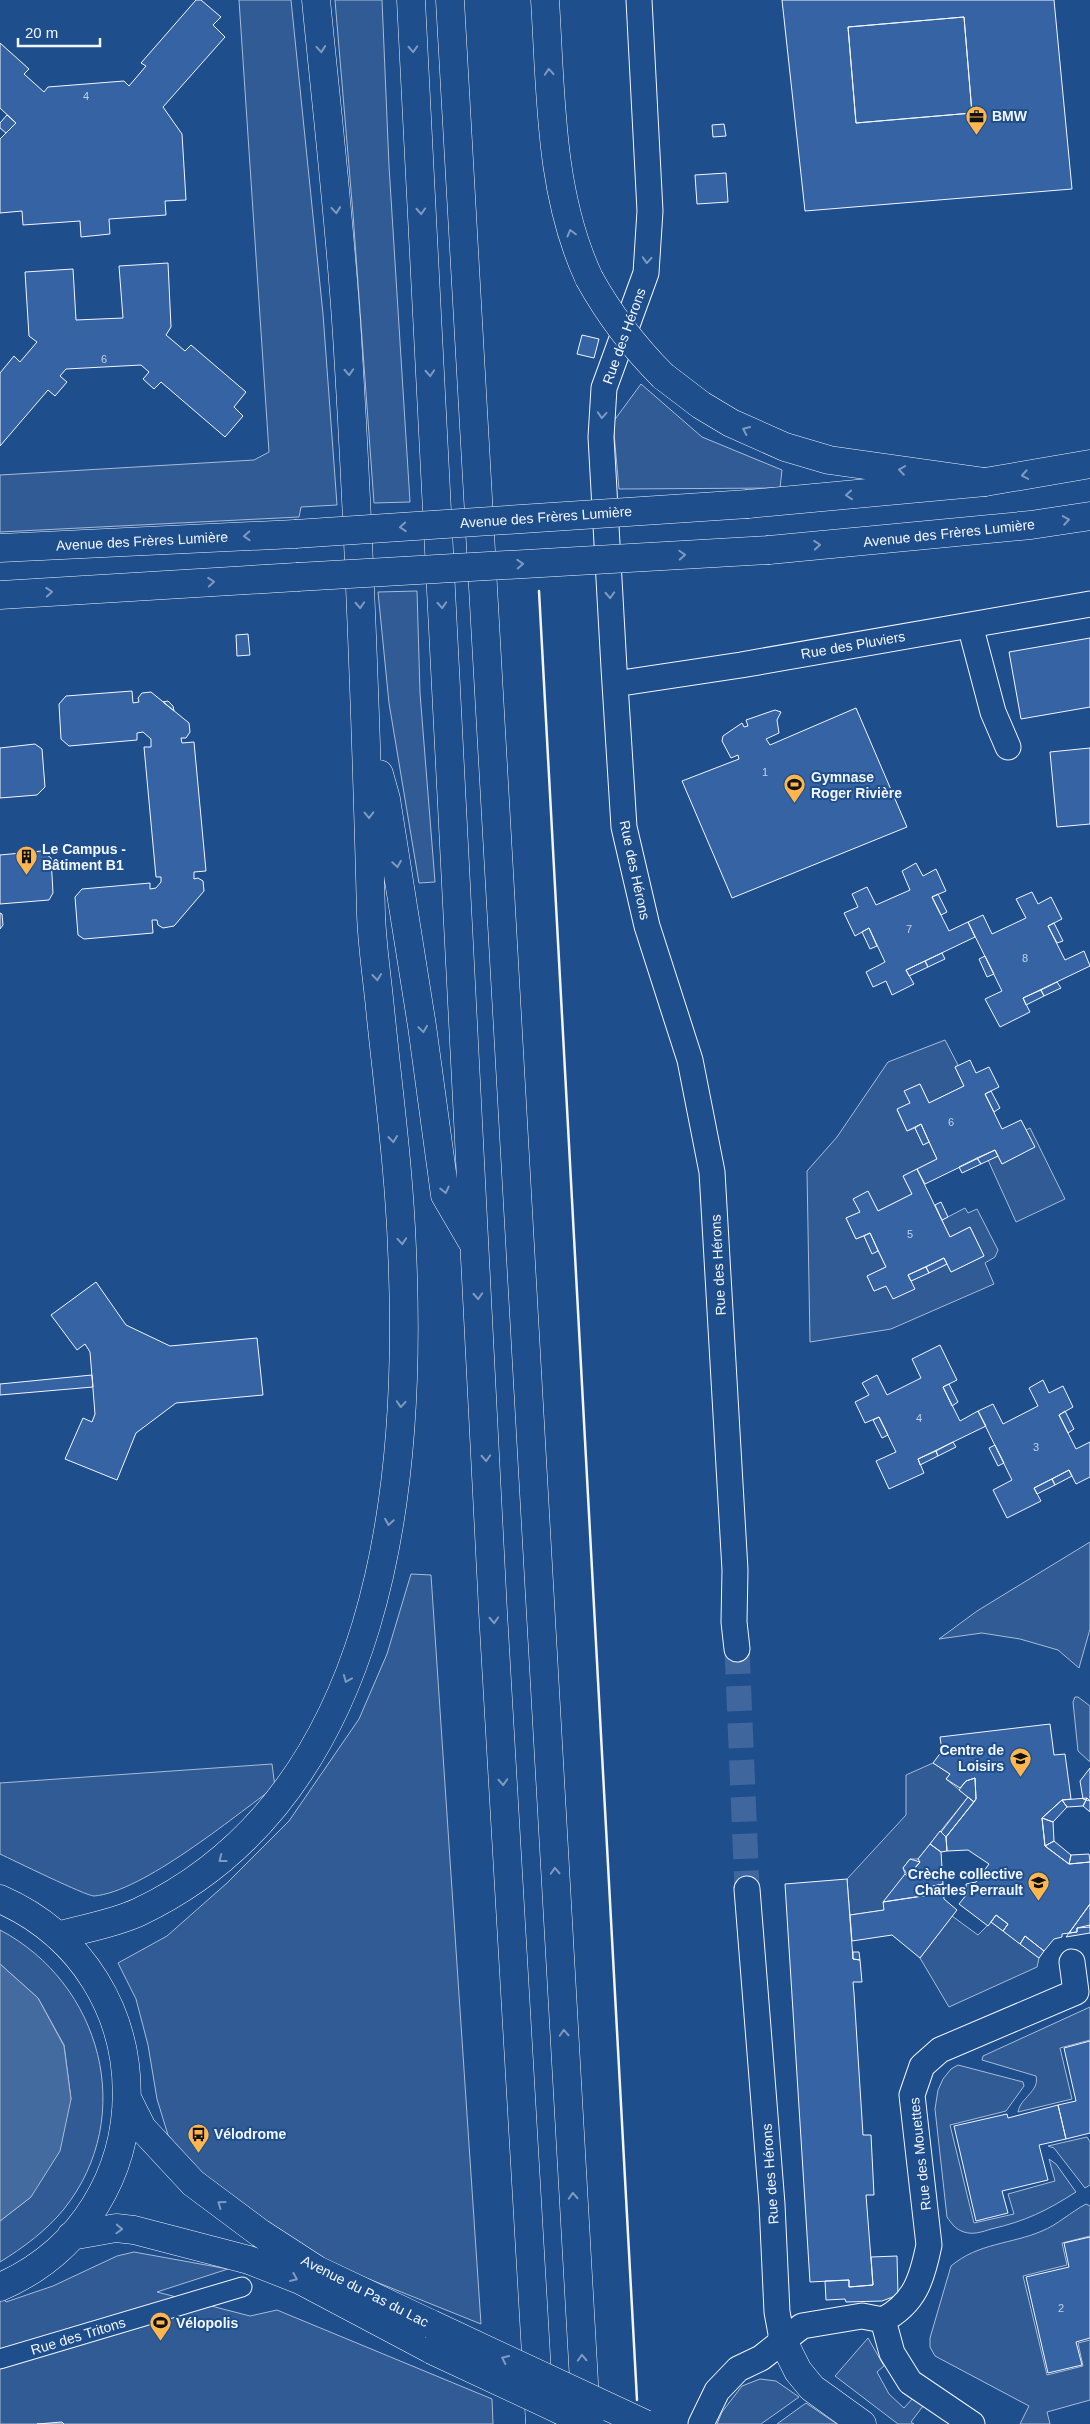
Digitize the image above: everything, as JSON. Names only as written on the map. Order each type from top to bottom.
[{"type":"main road","points":[[58,1936],[118,1920],[139,1912],[197,1878],[227,1856],[258,1826],[295,1779],[323,1733],[346,1683],[364,1634],[380,1571],[393,1492],[401,1402],[403,1352],[402,1251],[372,922],[367,732],[347,331],[316,0]]},
{"type":"main road","points":[[410,0],[493,1612],[540,2424]]},
{"type":"main road","points":[[450,0],[588,2424]]},
{"type":"main road","points":[[545,0],[557,159],[566,212],[575,248],[589,278],[618,326],[634,348],[663,376],[701,405],[785,447],[829,460],[985,482]]},
{"type":"main road","name":"Avenue des Frères Lumière","points":[[0,548],[295,534],[748,504],[985,482],[1090,464]]},
{"type":"main road","name":"Avenue des Frères Lumière","points":[[0,595],[768,550],[1031,525],[1090,516]]},
{"type":"main road","points":[[367,732],[386,799],[422,1026],[445,1195],[475,1247]]},
{"type":"main road","points":[[0,1899],[30,1914],[58,1936],[90,1972],[113,2013],[125,2059],[128,2100],[123,2137],[115,2166],[100,2198],[72,2236],[45,2261],[0,2287]]},
{"type":"main road","name":"Avenue du Pas du Lac","points":[[128,2100],[142,2128],[193,2184],[253,2228],[317,2270],[431,2337],[588,2424]]},
{"type":"main road","name":"Avenue du Pas du Lac","points":[[72,2236],[116,2228],[134,2230],[249,2260],[431,2337],[645,2424]]},
{"type":"main road","points":[[782,2339],[798,2371],[812,2388],[862,2424]]},
{"type":"street","name":"Rue des Hérons","points":[[639,0],[650,211],[646,273],[604,388],[601,437],[615,684],[624,827],[646,926],[690,1060],[712,1172],[735,1570],[734,1622],[737,1649]]},
{"type":"street","name":"Rue des Pluviers","points":[[615,684],[741,665],[1090,604]]},
{"type":"street","points":[[970,625],[993,712],[1008,747]]},
{"type":"street","name":"Rue des Hérons","points":[[747,1889],[772,2204],[777,2312],[782,2339]]},
{"type":"street","name":"Rue des Mouettes","points":[[883,2320],[900,2311],[916,2290],[924,2270],[929,2245],[912,2095],[922,2066],[940,2050],[1076,1992],[1072,1962]]},
{"type":"street","name":"Rue des Tritons","points":[[0,2359],[242,2287]]},
{"type":"street","points":[[701,2424],[717,2391],[738,2369],[761,2358],[782,2339],[802,2326],[862,2316],[883,2320],[892,2353],[910,2382],[972,2424]]},
{"type":"shaded area","points":[[239,0],[291,0],[323,314],[337,505],[301,507],[299,517],[0,532],[0,475],[254,460],[269,452]]},
{"type":"shaded area","points":[[335,0],[382,0],[389,166],[410,502],[374,503]]},
{"type":"shaded area","points":[[641,384],[702,437],[782,470],[780,488],[619,489],[613,422]]},
{"type":"shaded area","points":[[417,591],[420,693],[435,882],[419,883],[389,703],[378,592]]},
{"type":"shaded area","points":[[945,1040],[958,1065],[955,1067],[964,1086],[929,1103],[920,1084],[905,1091],[910,1103],[897,1110],[907,1131],[915,1128],[923,1145],[929,1142],[937,1159],[903,1176],[912,1194],[878,1211],[868,1192],[854,1199],[860,1212],[846,1218],[856,1239],[864,1236],[872,1253],[878,1251],[886,1267],[867,1276],[874,1291],[886,1286],[911,1281],[947,1264],[951,1272],[984,1256],[970,1227],[950,1237],[942,1220],[965,1208],[968,1213],[977,1209],[998,1250],[995,1257],[985,1263],[994,1284],[891,1329],[810,1342],[807,1171],[837,1137],[888,1062]]},
{"type":"shaded area","points":[[1030,1128],[1065,1199],[1016,1222],[988,1160],[998,1156],[1002,1164],[1034,1147],[1026,1130]]},
{"type":"shaded area","points":[[1090,1542],[1090,1629],[1079,1668],[1058,1650],[1020,1639],[982,1633],[939,1639],[977,1611]]},
{"type":"shaded area","points":[[411,1574],[431,1575],[481,2324],[314,2257],[211,2186],[168,2135],[157,2099],[148,2045],[136,1999],[118,1963],[167,1936],[227,1883],[289,1821],[359,1719],[387,1654]]},
{"type":"shaded area","points":[[1075,1697],[1078,1697],[1090,1706],[1090,1762],[1078,1751],[1073,1702]]},
{"type":"shaded area","points":[[933,1763],[950,1774],[946,1779],[968,1797],[918,1859],[910,1859],[903,1868],[905,1874],[884,1910],[850,1915],[847,1879],[906,1815],[906,1775]]},
{"type":"shaded area","points":[[272,1764],[275,1787],[162,1868],[114,1891],[94,1896],[0,1854],[0,1783]]},
{"type":"shaded area","points":[[952,1916],[978,1935],[991,1922],[1039,1958],[1037,1967],[949,2007],[920,1958]]},
{"type":"shaded area","points":[[0,1930],[35,1953],[63,1983],[84,2017],[98,2054],[103,2094],[99,2134],[87,2172],[57,2217],[34,2238],[0,2262],[0,2221],[31,2197],[71,2099],[64,2045],[38,1998],[0,1964]]},
{"type":"shaded area","points":[[0,1964],[38,1998],[64,2046],[71,2099],[60,2151],[31,2197],[0,2221]]},
{"type":"shaded area","points":[[1090,2007],[1090,2040],[1060,2048],[1072,2099],[1018,2112],[1022,2103],[1035,2086],[1036,2076],[982,2060],[983,2056]]},
{"type":"shaded area","points":[[958,2065],[1023,2082],[1024,2086],[1006,2111],[950,2125],[974,2223],[1014,2214],[1008,2194],[1055,2181],[1049,2159],[1056,2164],[1076,2192],[1055,2205],[1015,2223],[971,2233],[961,2231],[954,2226],[947,2217],[935,2109],[938,2090],[943,2079],[951,2069]]},
{"type":"shaded area","points":[[1087,2137],[1090,2142],[1090,2185],[1085,2188],[1054,2148],[1048,2146]]},
{"type":"shaded area","points":[[1086,2204],[1090,2206],[1090,2236],[1062,2243],[1067,2265],[1023,2276],[1047,2375],[1083,2366],[1078,2343],[1090,2340],[1090,2400],[1047,2412],[1050,2424],[1020,2424],[1029,2406],[935,2356],[930,2347],[930,2338],[951,2266],[961,2258],[984,2248],[1031,2235],[1048,2228]]},
{"type":"shaded area","name":"Vélopolis","points":[[134,2252],[228,2269],[157,2292],[250,2316],[277,2310],[492,2399],[493,2424],[0,2424],[0,2300],[4,2299],[6,2302],[53,2286],[117,2256]]},
{"type":"shaded area","points":[[868,2338],[884,2366],[877,2372],[889,2394],[904,2408],[913,2398],[923,2406],[911,2422],[914,2424],[898,2424],[835,2376]]},
{"type":"shaded area","points":[[760,2379],[776,2381],[799,2397],[761,2424],[717,2424],[722,2412],[742,2386]]},
{"type":"shaded area","points":[[806,2403],[837,2424],[777,2424]]},
{"type":"building","points":[[196,0],[201,0],[221,17],[213,25],[225,37],[163,107],[182,134],[186,200],[165,201],[166,215],[109,219],[110,234],[81,237],[80,221],[23,225],[22,211],[0,213],[0,139],[16,123],[0,108],[0,43],[29,69],[24,74],[44,92],[48,87],[124,81],[129,86],[146,66],[141,63]]},
{"type":"building","points":[[782,0],[1054,0],[1072,189],[805,211]],"holes":[[[964,17],[972,113],[856,123],[848,27]]]},
{"type":"building","points":[[964,17],[972,113],[856,123],[848,27]]},
{"type":"building","points":[[7,115],[16,123],[6,133],[0,128],[0,123]]},
{"type":"building","points":[[724,124],[726,136],[713,137],[712,125]]},
{"type":"building","points":[[726,173],[728,202],[697,204],[695,175]]},
{"type":"building","points":[[168,263],[171,327],[166,335],[185,351],[191,345],[246,392],[234,407],[243,416],[225,437],[161,382],[154,389],[143,379],[149,372],[141,365],[66,369],[60,376],[67,382],[55,396],[48,390],[0,446],[0,373],[14,356],[20,362],[37,342],[29,336],[25,272],[73,269],[76,320],[123,318],[119,266]]},
{"type":"building","points":[[582,335],[599,339],[594,358],[577,354]]},
{"type":"building","points":[[248,634],[250,655],[237,656],[236,635]]},
{"type":"building","points":[[1090,638],[1090,707],[1021,719],[1009,652]]},
{"type":"building","points":[[132,691],[133,703],[139,702],[138,698],[142,693],[151,692],[189,723],[190,732],[186,738],[181,738],[182,743],[194,742],[206,871],[194,872],[194,879],[198,878],[203,881],[204,891],[174,926],[163,928],[158,925],[157,920],[152,920],[153,933],[84,939],[78,935],[75,897],[82,889],[150,883],[150,889],[156,888],[161,882],[161,877],[156,877],[144,747],[151,747],[151,739],[143,732],[137,733],[137,740],[69,746],[61,739],[59,704],[66,696]]},
{"type":"building","points":[[168,701],[173,706],[174,711],[163,702]]},
{"type":"building","name":"Gymnase Roger Rivière","points":[[856,708],[907,827],[732,898],[682,781],[739,759],[738,755],[731,758],[722,741],[723,736],[742,723],[744,727],[748,726],[746,720],[775,710],[781,712],[777,720],[779,733],[766,739],[770,745]]},
{"type":"building","points":[[35,744],[42,749],[45,787],[37,795],[0,798],[0,748]]},
{"type":"building","points":[[1090,748],[1090,824],[1057,827],[1050,752]]},
{"type":"building","name":"Le Campus - Bâtiment B1","points":[[42,851],[51,858],[53,893],[49,900],[0,904],[0,855]]},
{"type":"building","points":[[916,863],[923,876],[936,869],[946,891],[932,897],[949,931],[968,922],[975,937],[906,970],[914,984],[892,995],[886,981],[873,987],[866,972],[885,962],[869,928],[855,936],[844,913],[858,907],[852,894],[867,887],[876,905],[910,890],[902,871]]},
{"type":"building","points":[[1032,892],[1038,904],[1051,897],[1062,919],[1048,926],[1065,960],[1084,951],[1090,966],[1023,998],[1030,1012],[1000,1027],[985,999],[1002,991],[968,922],[983,915],[992,934],[1026,918],[1016,899]]},
{"type":"building","points":[[938,894],[947,912],[941,915],[932,897]]},
{"type":"building","points":[[0,913],[2,914],[3,925],[0,929]]},
{"type":"building","points":[[1054,923],[1063,941],[1057,943],[1048,926]]},
{"type":"building","points":[[869,928],[877,946],[870,949],[862,932]]},
{"type":"building","points":[[942,953],[945,959],[928,967],[925,961]]},
{"type":"building","points":[[985,956],[994,974],[987,977],[979,959]]},
{"type":"building","points":[[925,961],[928,967],[909,976],[906,970]]},
{"type":"building","points":[[1057,982],[1061,988],[1044,996],[1041,990]]},
{"type":"building","points":[[1041,990],[1044,996],[1026,1005],[1023,998]]},
{"type":"building","points":[[970,1060],[976,1073],[989,1067],[999,1087],[985,1094],[1002,1129],[1021,1120],[1035,1147],[1002,1164],[995,1150],[925,1184],[917,1169],[937,1159],[921,1124],[907,1131],[897,1109],[910,1103],[904,1091],[920,1084],[929,1103],[964,1086],[955,1067]]},
{"type":"building","points":[[991,1091],[1000,1108],[994,1112],[985,1094]]},
{"type":"building","points":[[921,1124],[929,1142],[923,1145],[915,1128]]},
{"type":"building","points":[[995,1150],[998,1156],[981,1164],[977,1158]]},
{"type":"building","points":[[977,1158],[981,1164],[962,1173],[959,1167]]},
{"type":"building","points":[[917,1169],[950,1237],[970,1227],[984,1256],[951,1272],[944,1258],[908,1275],[915,1289],[893,1299],[886,1286],[874,1291],[867,1276],[886,1267],[870,1233],[856,1239],[846,1218],[860,1212],[853,1199],[868,1191],[878,1211],[912,1194],[903,1176]]},
{"type":"building","points":[[941,1202],[948,1217],[942,1220],[935,1205]]},
{"type":"building","points":[[870,1233],[878,1251],[872,1254],[864,1236]]},
{"type":"building","points":[[944,1258],[947,1264],[929,1273],[926,1267]]},
{"type":"building","points":[[926,1267],[929,1273],[911,1281],[908,1275]]},
{"type":"building","points":[[96,1282],[126,1325],[170,1346],[257,1338],[263,1395],[176,1403],[136,1433],[117,1480],[65,1459],[83,1418],[92,1422],[95,1414],[90,1352],[85,1344],[77,1350],[51,1315]]},
{"type":"building","points":[[940,1345],[957,1380],[943,1387],[960,1421],[978,1411],[986,1426],[918,1459],[924,1473],[889,1489],[876,1461],[896,1452],[879,1417],[865,1423],[855,1402],[869,1395],[862,1383],[877,1375],[887,1395],[921,1378],[912,1359]]},
{"type":"building","points":[[92,1375],[93,1387],[0,1395],[0,1384]]},
{"type":"building","points":[[1043,1380],[1049,1393],[1063,1386],[1073,1407],[1059,1415],[1076,1449],[1090,1442],[1090,1477],[1076,1484],[1069,1470],[1034,1488],[1041,1501],[1007,1518],[993,1490],[1012,1480],[978,1411],[993,1404],[1003,1424],[1038,1406],[1029,1388]]},
{"type":"building","points":[[949,1384],[958,1402],[952,1406],[943,1387]]},
{"type":"building","points":[[1065,1411],[1074,1429],[1068,1433],[1059,1415]]},
{"type":"building","points":[[879,1417],[888,1435],[882,1438],[873,1420]]},
{"type":"building","points":[[953,1442],[956,1447],[938,1456],[936,1451]]},
{"type":"building","points":[[995,1445],[1004,1463],[998,1466],[989,1448]]},
{"type":"building","points":[[936,1451],[938,1456],[920,1465],[918,1459]]},
{"type":"building","points":[[1069,1470],[1072,1476],[1055,1485],[1052,1479]]},
{"type":"building","points":[[1052,1479],[1055,1485],[1037,1494],[1034,1488]]},
{"type":"building","points":[[1050,1724],[1054,1755],[1065,1754],[1071,1799],[1062,1800],[1042,1818],[1045,1846],[1069,1864],[1090,1862],[1090,1904],[1069,1933],[1062,1934],[1062,1937],[1054,1939],[1044,1951],[1025,1936],[1020,1944],[1003,1931],[1008,1924],[996,1915],[988,1926],[959,1904],[967,1894],[966,1884],[976,1882],[989,1864],[968,1850],[947,1851],[946,1837],[976,1799],[975,1778],[966,1781],[960,1788],[946,1779],[950,1774],[933,1763],[942,1751],[940,1737]]},
{"type":"building","points":[[1090,1768],[1090,1801],[1083,1799],[1080,1781]]},
{"type":"building","points":[[975,1778],[976,1799],[974,1802],[959,1790],[966,1781]]},
{"type":"building","points":[[968,1797],[974,1802],[946,1837],[941,1832]]},
{"type":"building","points":[[1087,1798],[1090,1801],[1090,1812],[1083,1806]]},
{"type":"building","points":[[1087,1798],[1083,1806],[1067,1807],[1062,1800]]},
{"type":"building","points":[[1062,1800],[1067,1807],[1053,1822],[1042,1818]]},
{"type":"building","points":[[1042,1818],[1053,1822],[1054,1841],[1045,1846]]},
{"type":"building","points":[[940,1831],[946,1837],[947,1851],[941,1852],[930,1844]]},
{"type":"building","points":[[1054,1841],[1071,1855],[1069,1864],[1045,1846]]},
{"type":"building","points":[[930,1844],[941,1852],[943,1884],[929,1887],[929,1895],[883,1902],[905,1874],[908,1876],[920,1862],[918,1859]]},
{"type":"building","points":[[1089,1854],[1090,1862],[1069,1864],[1071,1855]]},
{"type":"building","points":[[910,1859],[920,1862],[908,1876],[903,1868]]},
{"type":"building","points":[[847,1879],[853,1959],[860,1960],[862,1982],[853,1982],[863,2135],[871,2135],[874,2195],[866,2195],[873,2285],[849,2287],[849,2280],[810,2282],[785,1884]]},
{"type":"building","points":[[943,1884],[944,1899],[957,1910],[920,1958],[892,1935],[852,1941],[850,1915],[884,1910],[883,1902],[929,1895],[929,1887]]},
{"type":"building","points":[[1090,1904],[1090,1927],[1077,1928],[1077,1932],[1069,1933]]},
{"type":"building","points":[[996,1915],[1008,1924],[1003,1931],[991,1922]]},
{"type":"building","points":[[1090,1925],[1090,1933],[1066,1937],[1069,1933],[1077,1932],[1077,1928]]},
{"type":"building","points":[[1025,1936],[1044,1951],[1039,1958],[1020,1944]]},
{"type":"building","points":[[853,1952],[859,1952],[860,1960],[853,1959]]},
{"type":"building","points":[[1090,2041],[1090,2133],[1066,2139],[1058,2105],[1076,2101],[1064,2048]]},
{"type":"building","points":[[1058,2105],[1066,2139],[1039,2145],[1048,2180],[1002,2191],[1008,2213],[976,2221],[954,2126],[1007,2114],[1008,2118]]},
{"type":"building","points":[[1090,2237],[1090,2338],[1076,2342],[1082,2365],[1048,2373],[1026,2277],[1069,2267],[1064,2243]]},
{"type":"building","points":[[897,2256],[898,2295],[882,2301],[846,2302],[845,2299],[826,2300],[825,2281],[849,2280],[849,2287],[873,2285],[871,2257]]},
{"type":"building","points":[[62,2422],[64,2424],[37,2424]]},
{"type":"tunnel","points":[[737,1649],[747,1889]]},
{"type":"wall","points":[[539,591],[637,2400]]},
{"type":"place","name":"BMW","points":[[976,135]]},
{"type":"place","name":"Gymnase Roger Rivière","points":[[795,804]]},
{"type":"place","name":"Le Campus - Bâtiment B1","points":[[26,876]]},
{"type":"place","name":"Centre de Loisirs","points":[[1020,1777]]},
{"type":"place","name":"Crèche collective Charles Perrault","points":[[1039,1901]]},
{"type":"place","name":"Vélodrome","points":[[198,2153]]},
{"type":"place","name":"Vélopolis","points":[[160,2342]]}]
